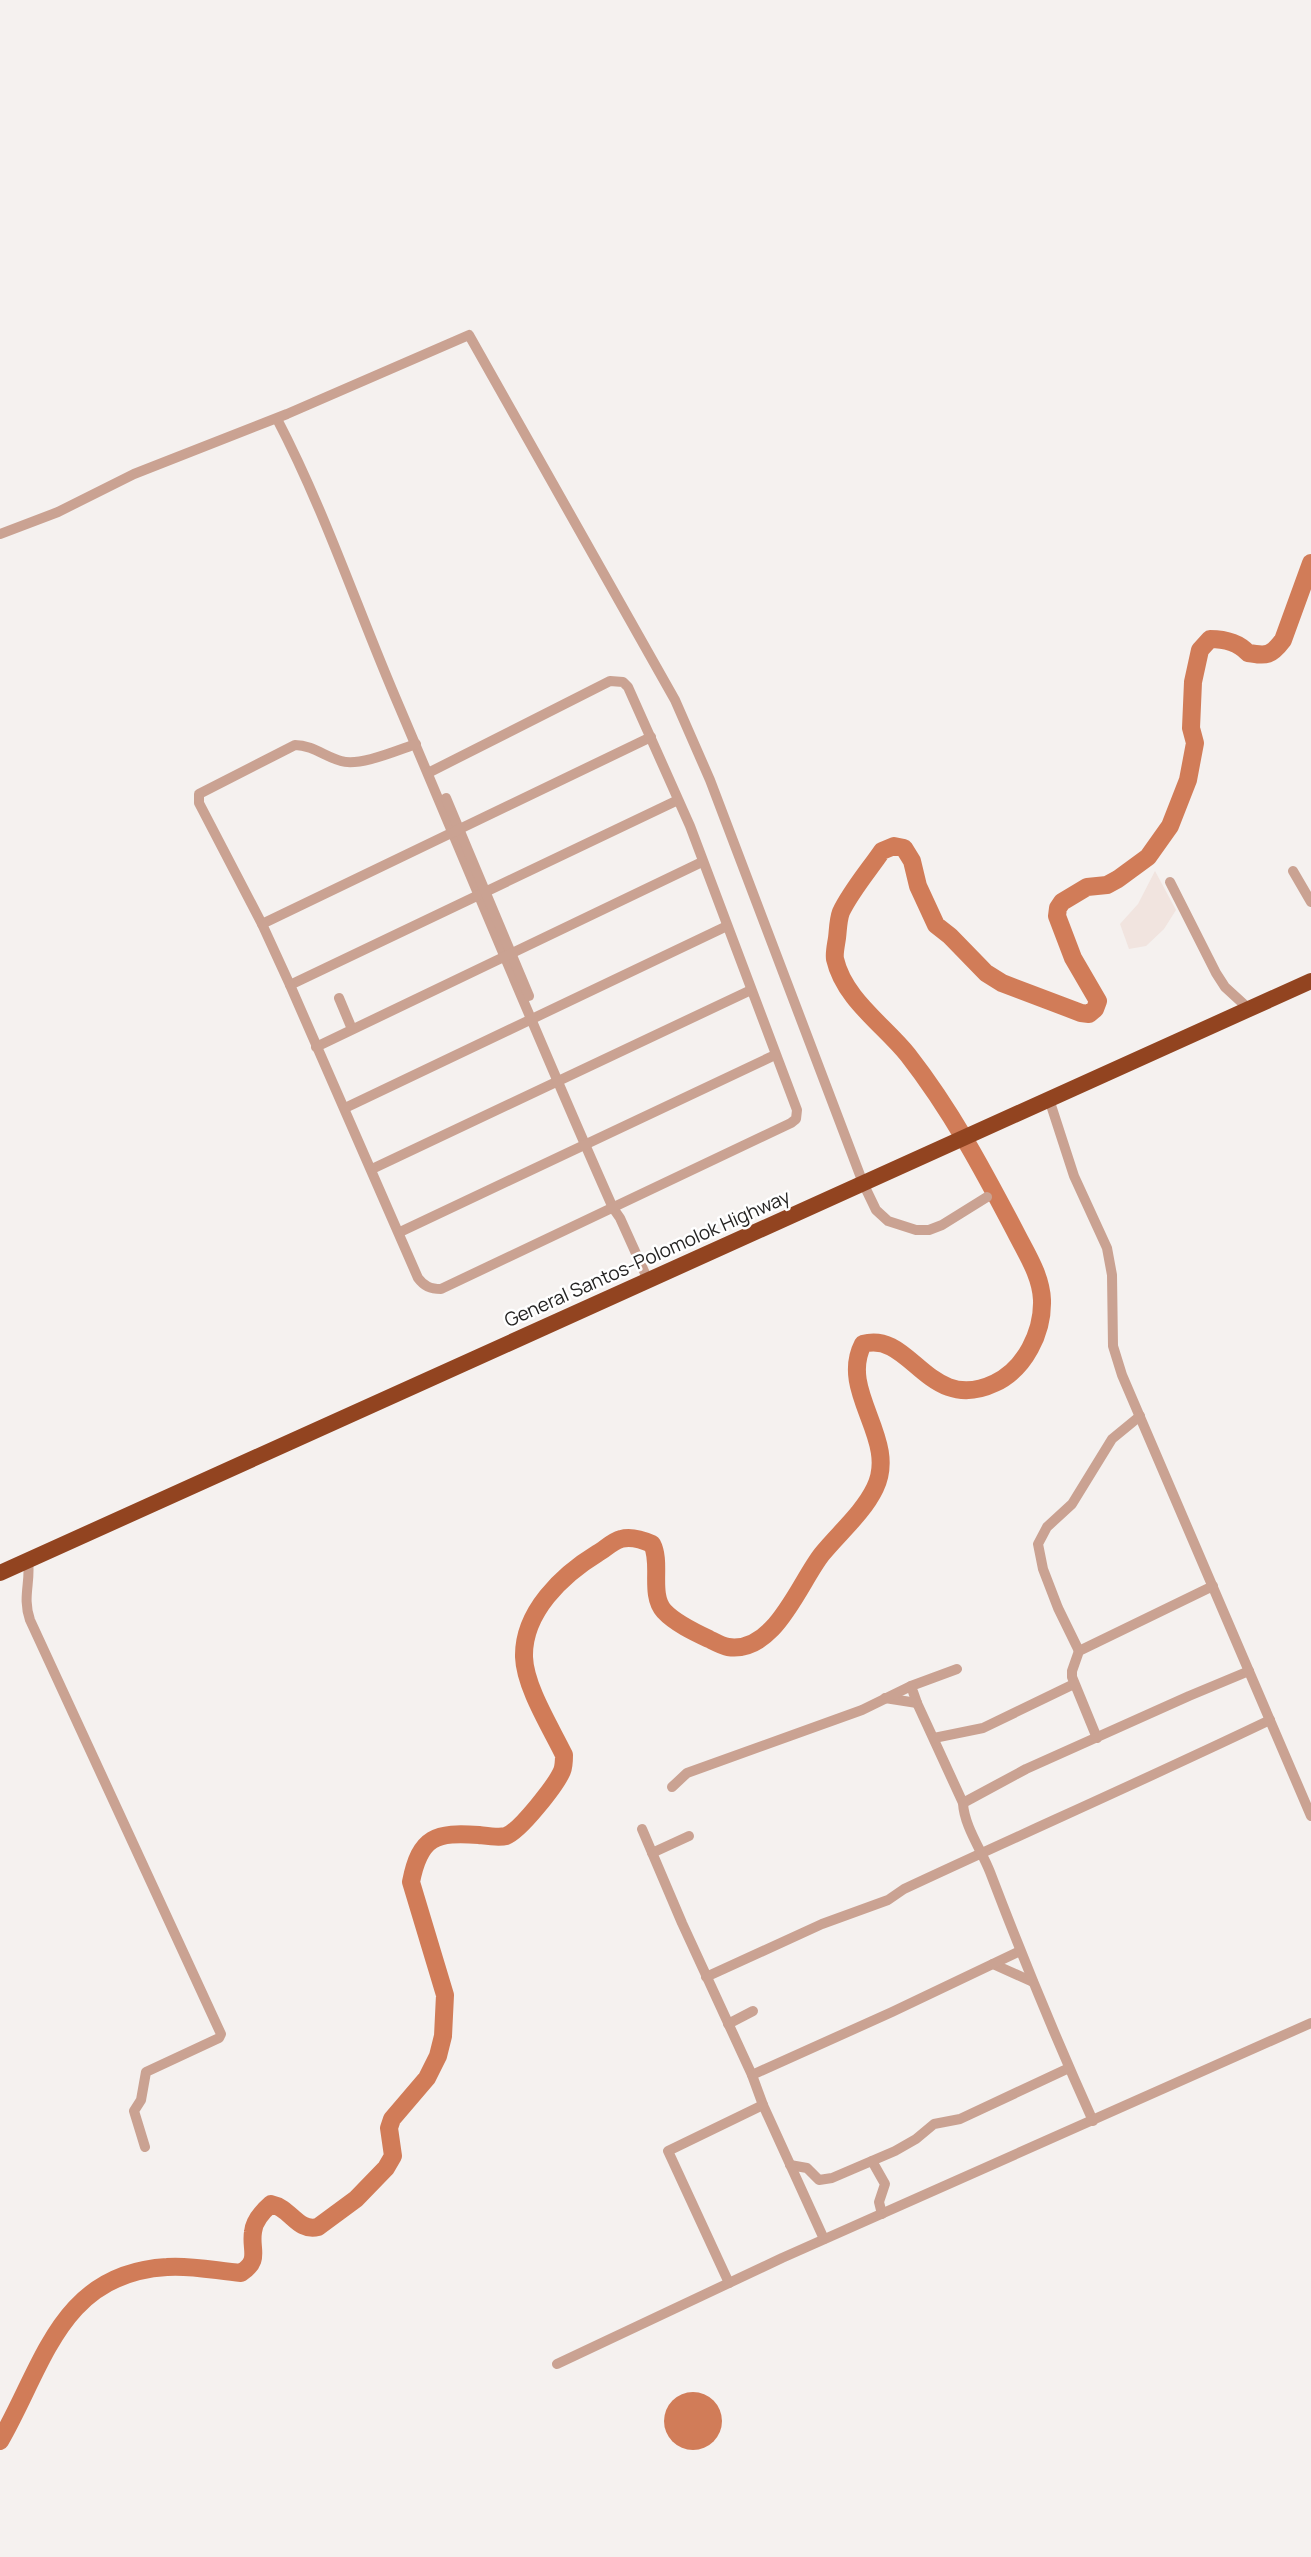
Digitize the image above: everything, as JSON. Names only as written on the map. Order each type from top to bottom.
[{"type":"highway","name":"General Santos-Polomolok Highway","points":[[0,1573],[1311,981]]},
{"type":"street","points":[[0,534],[58,512],[134,474],[277,419],[469,335],[675,699],[710,780],[863,1183],[876,1210],[888,1221],[916,1230],[929,1230],[943,1225],[987,1197]]},
{"type":"street","points":[[277,419],[305,472],[315,485],[352,586],[401,704],[648,1280]]},
{"type":"street","points":[[416,744],[351,763],[339,761],[309,747],[295,745],[199,794],[199,803],[262,923],[423,1284],[428,1288],[440,1289],[796,1119],[797,1110],[678,800],[628,687],[616,680],[598,687],[431,771]]},
{"type":"street","points":[[401,704],[416,744],[431,771]]},
{"type":"street","points":[[262,923],[651,737]]},
{"type":"street","points":[[290,985],[678,800]]},
{"type":"street","points":[[316,1047],[702,862]]},
{"type":"street","points":[[1293,871],[1311,902]]},
{"type":"street","points":[[1170,882],[1216,974],[1225,987],[1249,1009]]},
{"type":"street","points":[[345,1108],[727,926]]},
{"type":"street","points":[[372,1169],[751,990]]},
{"type":"street","points":[[339,998],[352,1028]]},
{"type":"street","points":[[400,1232],[775,1055]]},
{"type":"street","points":[[1049,1099],[1074,1176],[1107,1248],[1112,1275],[1113,1346],[1122,1375],[1311,1816]]},
{"type":"street","points":[[1097,1738],[1074,1684],[1072,1671],[1079,1651],[1043,1569],[1038,1544],[1047,1527],[1072,1504],[1112,1439],[1140,1416]]},
{"type":"street","points":[[27,1561],[29,1573],[25,1601],[30,1620],[221,2034],[219,2039],[146,2072],[141,2100],[134,2111],[145,2147]]},
{"type":"street","points":[[1079,1651],[1213,1586]]},
{"type":"street","points":[[672,1787],[687,1773],[862,1710],[911,1686],[957,1669]]},
{"type":"street","points":[[963,1803],[1027,1769],[1249,1671]]},
{"type":"street","points":[[934,1738],[983,1728],[1074,1684]]},
{"type":"street","points":[[911,1686],[963,1803],[967,1821],[982,1852],[1020,1951],[1093,2121]]},
{"type":"street","points":[[885,1698],[917,1703]]},
{"type":"street","points":[[706,1977],[822,1924],[888,1900],[904,1889],[982,1852],[1139,1783],[1270,1720]]},
{"type":"street","points":[[642,1829],[824,2239]]},
{"type":"street","points":[[652,1853],[689,1836]]},
{"type":"street","points":[[752,2075],[1020,1951]]},
{"type":"street","points":[[993,1964],[1033,1982]]},
{"type":"street","points":[[728,2024],[753,2011]]},
{"type":"street","points":[[557,2364],[824,2239],[1311,2023]]},
{"type":"street","points":[[790,2165],[807,2168],[821,2181],[872,2161],[916,2139],[934,2124],[960,2119],[1069,2068]]},
{"type":"street","points":[[729,2283],[668,2151],[763,2105]]},
{"type":"street","points":[[872,2161],[885,2184],[879,2202],[881,2214]]},
{"type":"shaded area","points":[[1155,871],[1176,910],[1164,929],[1146,946],[1129,949],[1120,924],[1138,904]]},
{"type":"shaded area","points":[[693,2392],[704,2394],[717,2405],[722,2421],[720,2432],[709,2445],[693,2450],[682,2448],[669,2437],[664,2421],[666,2410],[677,2397]]},
{"type":"waterway","points":[[0,2441],[60,2328],[79,2305],[102,2286],[131,2273],[167,2267],[195,2267],[241,2273],[253,2259],[252,2238],[255,2224],[271,2204],[278,2206],[305,2226],[318,2227],[356,2199],[386,2168],[393,2156],[389,2128],[392,2119],[427,2078],[438,2056],[443,2036],[445,1995],[411,1882],[419,1855],[425,1846],[441,1836],[506,1836],[520,1826],[537,1807],[553,1786],[564,1765],[564,1755],[534,1694],[525,1669],[525,1641],[537,1610],[547,1596],[571,1572],[615,1541],[625,1538],[641,1540],[652,1544],[655,1552],[657,1596],[664,1611],[679,1623],[718,1644],[728,1647],[745,1646],[759,1639],[784,1614],[822,1554],[857,1514],[875,1488],[880,1470],[880,1452],[858,1380],[857,1362],[863,1344],[880,1343],[894,1349],[936,1381],[953,1388],[972,1390],[1006,1377],[1023,1359],[1035,1337],[1041,1312],[1041,1291],[1036,1273],[978,1163],[938,1097],[908,1055],[847,987],[835,957],[841,912],[882,851],[894,846],[904,848],[912,861],[918,886],[936,925],[986,973],[1002,983],[1089,1014],[1098,1001],[1073,958],[1057,916],[1058,908],[1062,902],[1087,887],[1107,885],[1118,879],[1148,857],[1170,826],[1188,780],[1195,743],[1191,728],[1193,682],[1200,650],[1210,639],[1231,642],[1248,653],[1272,652],[1283,640],[1311,563]]}]
